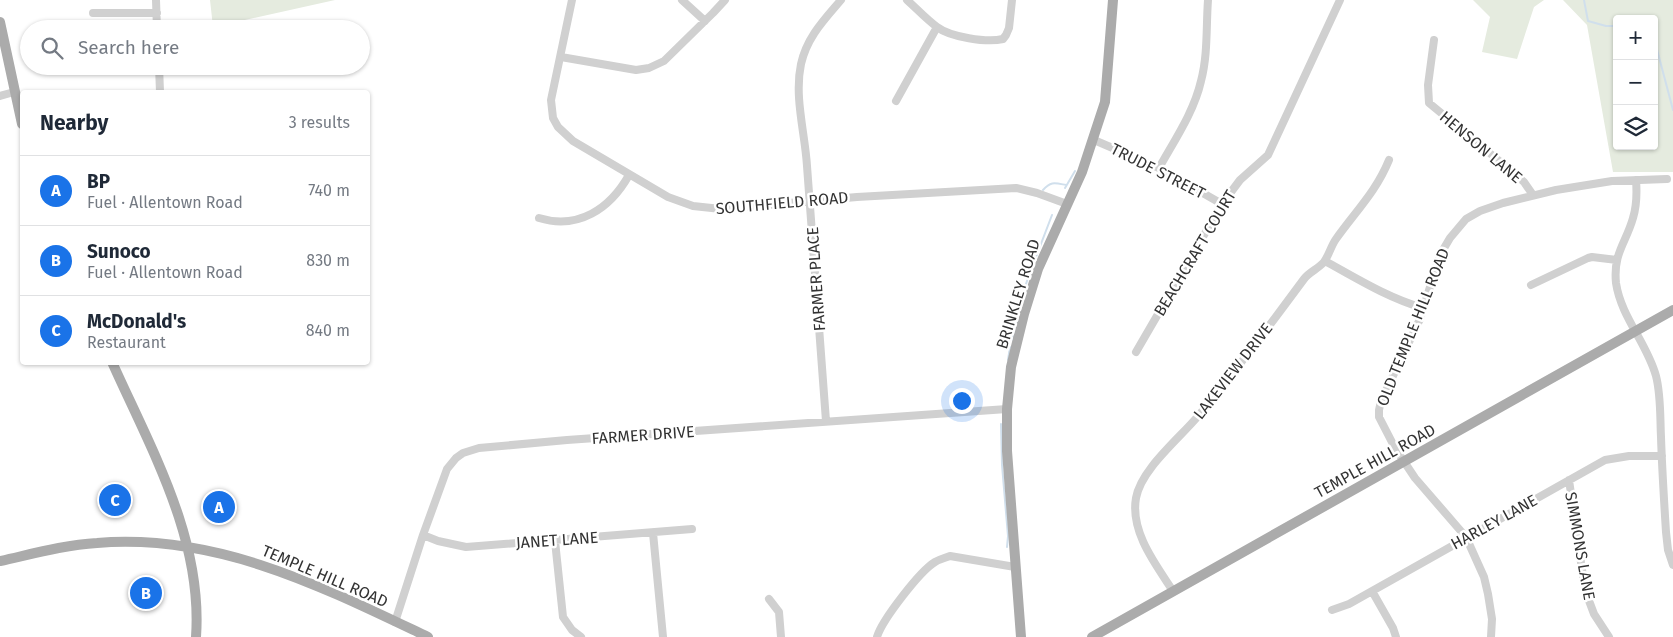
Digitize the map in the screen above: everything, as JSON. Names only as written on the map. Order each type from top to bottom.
[{"type":"main road","name":"BRINKLEY ROAD","points":[[1020,634],[1007,451],[1007,409],[1011,367],[1024,314],[1038,269],[1082,172],[1105,102],[1113,0]]},
{"type":"main road","points":[[0,22],[20,116]]},
{"type":"main road","name":"TEMPLE HILL ROAD","points":[[1092,637],[1673,310]]},
{"type":"main road","points":[[113,365],[165,481],[179,518],[196,594],[196,637]]},
{"type":"main road","name":"TEMPLE HILL ROAD","points":[[0,561],[96,542],[136,542],[187,547],[242,558],[282,571],[428,637]]},
{"type":"street","points":[[156,0],[157,20]]},
{"type":"street","name":"SOUTHFIELD ROAD","points":[[572,0],[551,100],[554,122],[573,141],[629,176],[668,197],[703,208],[730,209],[810,201],[1016,188],[1037,193],[1066,204]]},
{"type":"street","points":[[682,0],[704,21]]},
{"type":"street","points":[[560,57],[636,70],[650,68],[664,61],[725,0]]},
{"type":"street","name":"FARMER PLACE","points":[[826,421],[810,201],[800,105],[801,69],[804,54],[813,34],[841,0]]},
{"type":"street","points":[[907,0],[937,27],[948,33],[985,40],[1003,39],[1006,35],[1009,28],[1012,0]]},
{"type":"street","points":[[1159,168],[1190,110],[1201,82],[1205,58],[1208,0]]},
{"type":"street","name":"BEACHCRAFT COURT","points":[[1136,352],[1222,204],[1240,180],[1268,155],[1340,0]]},
{"type":"street","points":[[93,13],[157,13]]},
{"type":"street","points":[[896,100],[937,27]]},
{"type":"street","name":"HENSON LANE","points":[[1434,40],[1428,85],[1429,103],[1524,182],[1533,195]]},
{"type":"street","points":[[159,75],[160,90]]},
{"type":"street","points":[[0,96],[14,92]]},
{"type":"street","name":"TRUDE STREET","points":[[1094,140],[1159,168],[1222,204]]},
{"type":"street","name":"LAKEVIEW DRIVE","points":[[1173,592],[1143,541],[1138,527],[1135,509],[1140,484],[1150,469],[1195,421],[1229,379],[1304,278],[1325,261],[1336,239],[1373,191],[1389,160]]},
{"type":"street","points":[[538,218],[560,223],[590,215],[608,203],[621,190],[629,176]]},
{"type":"street","name":"OLD TEMPLE HILL ROAD","points":[[1404,462],[1381,423],[1378,410],[1416,327],[1440,255],[1457,228],[1480,211],[1533,195],[1580,186],[1666,179]]},
{"type":"street","points":[[1636,180],[1636,209],[1621,244],[1616,275],[1622,307],[1648,356],[1658,382],[1666,532],[1668,550],[1673,565]]},
{"type":"street","points":[[1531,284],[1588,258],[1617,260]]},
{"type":"street","points":[[1325,261],[1411,305],[1423,308]]},
{"type":"street","name":"FARMER DRIVE","points":[[395,622],[447,468],[456,458],[471,450],[492,446],[568,440],[1007,409]]},
{"type":"street","name":"HARLEY LANE","points":[[1332,610],[1340,608],[1372,591],[1605,460],[1629,456],[1662,456]]},
{"type":"street","points":[[1404,462],[1415,478],[1466,537],[1484,577],[1492,619],[1491,637]]},
{"type":"street","name":"SIMMONS LANE","points":[[1569,480],[1585,590],[1594,614],[1609,637]]},
{"type":"street","name":"JANET LANE","points":[[423,535],[438,541],[466,547],[692,529]]},
{"type":"street","points":[[653,533],[663,637]]},
{"type":"street","points":[[555,541],[563,617],[572,630],[581,637]]},
{"type":"street","points":[[877,637],[879,628],[886,618],[925,570],[934,563],[950,556],[1015,567]]},
{"type":"street","points":[[1372,591],[1393,628],[1396,637]]},
{"type":"street","points":[[769,599],[778,612],[781,637]]},
{"type":"shaded area","points":[[210,0],[335,0],[245,20],[212,20]]},
{"type":"shaded area","points":[[1473,0],[1544,0],[1534,7],[1517,59],[1482,52],[1490,17]]},
{"type":"shaded area","points":[[1563,0],[1673,0],[1673,172],[1613,172],[1587,25]]},
{"type":"waterway","points":[[1584,0],[1588,21],[1613,26]]},
{"type":"waterway","points":[[1658,53],[1673,110]]},
{"type":"waterway","points":[[1065,188],[1075,171]]},
{"type":"waterway","points":[[1043,190],[1053,183],[1066,185]]},
{"type":"waterway","points":[[1031,270],[1052,215]]},
{"type":"waterway","points":[[1020,302],[1028,278]]},
{"type":"waterway","points":[[1012,340],[1017,317]]},
{"type":"waterway","points":[[1008,360],[1010,347]]},
{"type":"waterway","points":[[1001,424],[1002,465],[1008,536],[1007,547]]},
{"type":"place","name":"McDonald's","points":[[115,500]]},
{"type":"place","name":"BP","points":[[219,507]]},
{"type":"place","name":"Sunoco","points":[[146,593]]}]
